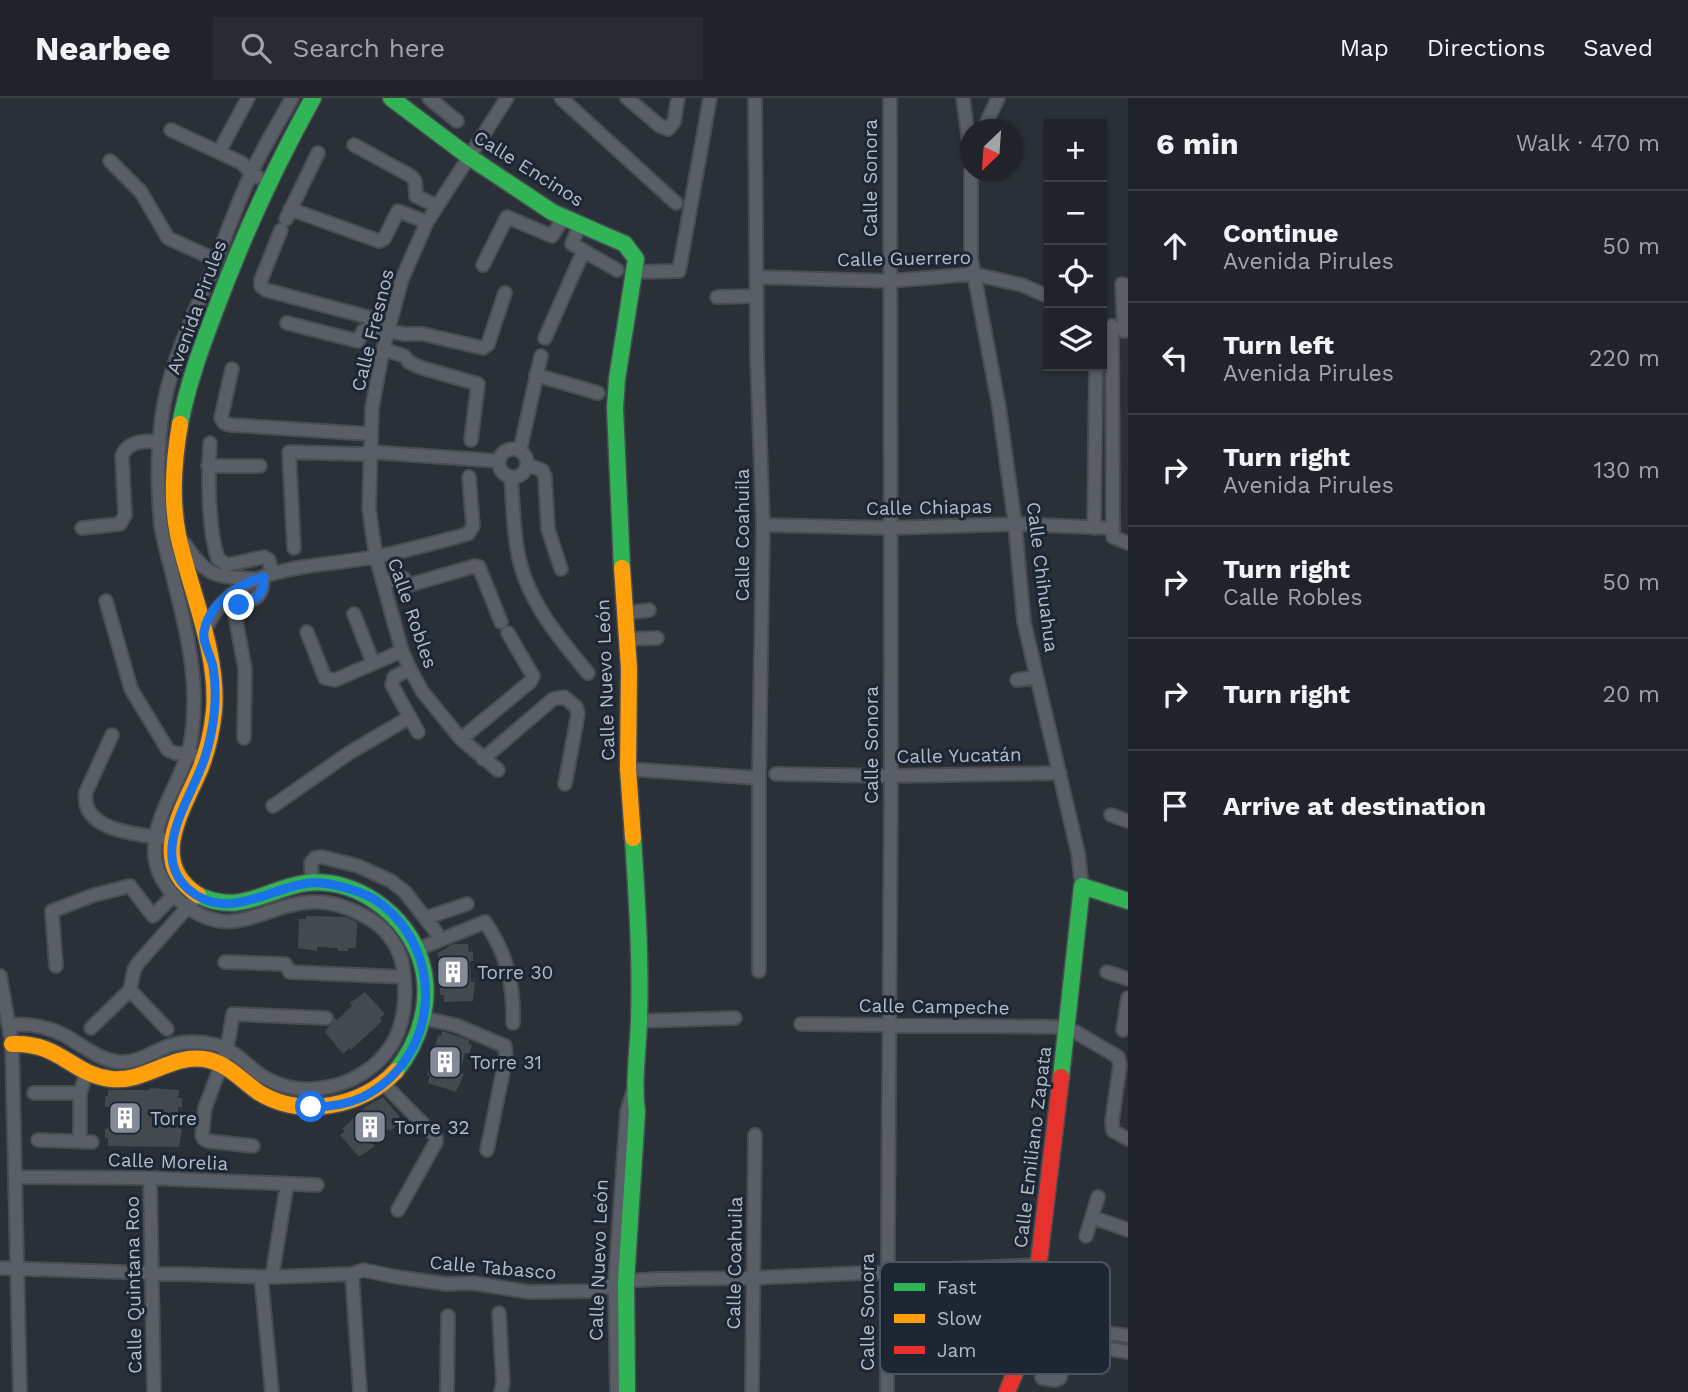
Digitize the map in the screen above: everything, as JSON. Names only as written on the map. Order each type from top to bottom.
[{"type":"street","points":[[219,152],[248,98]]},
{"type":"street","name":"Avenida Pirules","points":[[10,1025],[30,1023],[66,1036],[108,1060],[125,1062],[142,1059],[175,1044],[197,1042],[218,1045],[224,1057],[260,1093],[290,1105],[311,1107],[333,1106],[365,1096],[383,1083],[406,1058],[417,1040],[426,1001],[425,978],[418,949],[398,919],[378,901],[348,888],[312,882],[238,904],[193,901],[174,895],[164,883],[157,867],[155,837],[188,754],[192,737],[194,699],[188,638],[162,530],[158,467],[164,402],[181,345],[251,173],[292,98]]},
{"type":"street","name":"Avenida Pirules","points":[[12,1044],[30,1042],[57,1052],[87,1071],[113,1080],[146,1075],[167,1063],[181,1059],[237,1055],[262,1076],[276,1083],[306,1090],[338,1085],[368,1069],[389,1049],[399,1028],[406,999],[398,950],[381,927],[369,918],[337,903],[302,903],[279,908],[256,918],[226,921],[202,915],[174,868],[172,840],[205,757],[211,735],[215,692],[213,666],[178,531],[179,430],[194,366],[268,181],[313,98]]},
{"type":"street","name":"Calle Encinos","points":[[391,98],[468,156],[564,217],[629,247],[636,259],[625,271]]},
{"type":"street","points":[[429,98],[457,121]]},
{"type":"street","name":"Calle Fresnos","points":[[376,557],[369,509],[372,408],[383,349],[402,279],[427,222],[507,98]]},
{"type":"street","points":[[561,98],[676,203]]},
{"type":"street","points":[[627,98],[660,126],[668,129],[674,122],[678,98]]},
{"type":"street","points":[[580,224],[572,244],[583,252],[625,271],[679,271],[710,98]]},
{"type":"street","name":"Calle Coahuila","points":[[755,98],[763,525],[759,971]]},
{"type":"street","name":"Calle Sonora","points":[[886,1262],[891,776],[890,98]]},
{"type":"street","points":[[963,98],[966,119]]},
{"type":"street","points":[[988,119],[998,98]]},
{"type":"street","points":[[171,130],[242,163],[251,173],[268,181]]},
{"type":"street","points":[[354,145],[411,176],[415,181],[416,196],[437,206]]},
{"type":"street","points":[[317,153],[261,280],[261,286],[265,290],[405,334],[424,334],[486,347],[505,293]]},
{"type":"street","points":[[110,162],[141,192],[168,238],[216,260]]},
{"type":"street","name":"Calle Chihuahua","points":[[971,182],[970,241],[997,392],[1015,524],[1024,622],[1078,853],[1082,886],[1067,1027]]},
{"type":"street","points":[[286,220],[379,241],[384,239],[398,211],[427,222]]},
{"type":"street","points":[[483,265],[507,217],[552,236],[564,217]]},
{"type":"street","points":[[545,338],[583,252]]},
{"type":"street","name":"Calle Nuevo León","points":[[617,1392],[620,1283],[637,1112],[634,1088],[639,1021],[638,919],[628,769],[627,639],[615,408],[625,271]]},
{"type":"street","name":"Calle Guerrero","points":[[757,277],[890,281],[974,274],[1022,285],[1044,295]]},
{"type":"street","points":[[1125,285],[1116,329],[1112,528],[1113,537],[1128,543]]},
{"type":"street","points":[[717,297],[757,296]]},
{"type":"street","points":[[287,323],[358,341],[363,331],[369,328],[389,327]]},
{"type":"street","points":[[383,349],[404,356],[419,367],[478,384],[471,440]]},
{"type":"street","points":[[520,450],[541,356]]},
{"type":"street","points":[[232,369],[221,418],[224,423],[371,434]]},
{"type":"street","points":[[1094,528],[1096,371]]},
{"type":"street","points":[[536,375],[598,394]]},
{"type":"street","points":[[82,527],[120,524],[125,515],[122,456],[125,449],[131,444],[160,441]]},
{"type":"street","points":[[210,443],[208,466],[214,542],[218,559],[227,565],[264,557],[269,560],[263,577],[263,593],[258,598],[239,605],[235,615],[245,669],[244,738]]},
{"type":"street","points":[[509,449],[520,450],[527,465],[522,474],[511,477],[501,472],[499,461],[504,452],[509,449]]},
{"type":"street","points":[[294,548],[289,452],[371,452],[499,461]]},
{"type":"street","points":[[527,465],[542,470],[545,477],[548,529],[561,569]]},
{"type":"street","points":[[208,466],[260,466]]},
{"type":"street","points":[[376,557],[468,534],[473,526],[469,477]]},
{"type":"street","points":[[511,477],[517,550],[530,589],[552,629],[588,673]]},
{"type":"street","name":"Calle Chiapas","points":[[763,525],[889,528],[1015,524],[1112,528]]},
{"type":"street","name":"Calle Robles","points":[[178,531],[198,565],[211,573],[263,577],[376,557],[402,651],[422,691],[461,739],[498,770]]},
{"type":"street","points":[[383,583],[403,578],[409,585],[479,567],[505,628],[533,676],[530,682],[461,739]]},
{"type":"street","name":"Calle Robles","points":[[203,633],[211,614],[223,599],[263,577]]},
{"type":"street","points":[[106,601],[131,689],[167,750],[205,757]]},
{"type":"street","points":[[625,612],[649,610]]},
{"type":"street","points":[[354,614],[373,663]]},
{"type":"street","points":[[307,632],[326,678],[330,680],[402,651]]},
{"type":"street","points":[[627,639],[657,638]]},
{"type":"street","points":[[410,668],[394,677],[391,685],[418,732]]},
{"type":"street","points":[[1017,680],[1035,677]]},
{"type":"street","points":[[483,759],[553,699],[564,697],[576,707],[578,714],[565,784]]},
{"type":"street","points":[[273,806],[349,753],[410,717]]},
{"type":"street","points":[[112,735],[86,792],[85,800],[89,811],[97,822],[120,830],[172,840]]},
{"type":"street","points":[[628,769],[759,778]]},
{"type":"street","name":"Calle Yucatán","points":[[776,774],[891,776],[1060,773]]},
{"type":"street","points":[[1111,816],[1128,821]]},
{"type":"street","points":[[312,882],[310,871],[315,858],[322,857],[358,866],[398,886],[436,932]]},
{"type":"street","points":[[56,966],[52,911],[94,895],[130,886],[153,916],[174,895]]},
{"type":"street","points":[[1082,886],[1128,901]]},
{"type":"street","points":[[91,1028],[130,990],[138,963],[193,901]]},
{"type":"street","points":[[425,918],[467,904]]},
{"type":"street","points":[[418,949],[485,922],[509,968],[514,994],[513,1023]]},
{"type":"street","points":[[225,962],[285,964],[290,972],[404,977]]},
{"type":"street","points":[[1107,972],[1128,979]]},
{"type":"street","points":[[0,976],[12,1044],[20,1392]]},
{"type":"street","points":[[130,990],[167,1029]]},
{"type":"street","points":[[1123,1030],[1128,998]]},
{"type":"street","points":[[406,999],[426,1001]]},
{"type":"street","points":[[253,1146],[208,1141],[202,1135],[205,1108],[224,1057],[233,1014],[326,1018]]},
{"type":"street","points":[[423,1018],[455,1025],[505,1046],[506,1057],[487,1150]]},
{"type":"street","points":[[639,1021],[735,1018]]},
{"type":"street","name":"Calle Campeche","points":[[801,1024],[1067,1027]]},
{"type":"street","points":[[1067,1027],[1118,1058],[1120,1065],[1113,1131],[1128,1139]]},
{"type":"street","name":"Calle Emiliano Zapata","points":[[1040,1262],[1067,1027]]},
{"type":"street","points":[[57,1052],[66,1036]]},
{"type":"street","points":[[38,1140],[86,1142],[80,1093],[87,1071]]},
{"type":"street","points":[[383,1083],[436,1137],[436,1142],[398,1210]]},
{"type":"street","points":[[34,1093],[80,1093]]},
{"type":"street","name":"Calle Coahuila","points":[[752,1392],[755,1135]]},
{"type":"street","name":"Calle Morelia","points":[[17,1177],[150,1178],[317,1185]]},
{"type":"street","name":"Calle Quintana Roo","points":[[150,1178],[154,1392]]},
{"type":"street","points":[[271,1392],[267,1277],[287,1184]]},
{"type":"street","points":[[1086,1236],[1098,1198]]},
{"type":"street","points":[[1092,1217],[1128,1230]]},
{"type":"street","name":"Calle Tabasco","points":[[0,1268],[267,1277],[352,1274],[363,1270],[397,1278],[447,1284],[473,1283],[529,1292],[590,1291],[620,1283],[880,1273]]},
{"type":"street","points":[[352,1274],[360,1392]]},
{"type":"street","name":"Calle Nuevo León","points":[[620,1283],[627,1392]]},
{"type":"street","points":[[499,1313],[503,1382],[501,1392]]},
{"type":"street","points":[[447,1392],[448,1316]]},
{"type":"street","points":[[1110,1333],[1128,1336]]},
{"type":"street","points":[[1110,1349],[1128,1352]]},
{"type":"street","name":"Calle Sonora","points":[[887,1374],[887,1392]]},
{"type":"street","name":"Calle Emiliano Zapata","points":[[1007,1392],[1014,1374]]},
{"type":"street","points":[[1042,1378],[1055,1380],[1060,1378],[1061,1374]]},
{"type":"building","points":[[306,916],[346,917],[357,922],[356,948],[338,951],[338,948],[317,947],[317,951],[298,948],[299,919],[306,919]]},
{"type":"building","name":"Torre 30","points":[[453,944],[468,944],[469,952],[473,951],[473,961],[470,961],[471,982],[475,982],[473,1001],[444,1002],[444,995],[440,995],[438,953]]},
{"type":"building","points":[[365,992],[385,1014],[380,1018],[382,1021],[351,1050],[350,1048],[343,1054],[325,1032],[335,1018],[337,1020],[352,1006],[350,1003]]},
{"type":"building","name":"Torre 31","points":[[442,1031],[469,1040],[468,1044],[472,1045],[469,1054],[465,1053],[460,1073],[464,1074],[456,1092],[428,1083],[430,1076],[427,1075],[438,1035],[441,1036]]},
{"type":"building","points":[[108,1090],[179,1090],[178,1098],[182,1098],[182,1107],[178,1107],[178,1128],[182,1129],[179,1147],[108,1146],[105,1128],[108,1129],[109,1107],[105,1107],[105,1096],[108,1096]]},
{"type":"building","name":"Torre 32","points":[[383,1097],[400,1117],[394,1122],[397,1125],[390,1131],[388,1129],[372,1143],[375,1146],[359,1157],[340,1135],[345,1131],[342,1129],[365,1107]]},
{"type":"traffic: fast","points":[[180,424],[201,350],[238,252],[285,149],[313,98]]},
{"type":"traffic: fast","points":[[391,98],[468,156],[552,212],[625,244],[636,259],[615,408],[622,568]]},
{"type":"traffic: fast","points":[[627,1392],[626,1281],[637,1112],[639,998],[633,838]]},
{"type":"traffic: fast","points":[[198,895],[213,901],[240,902],[291,886],[325,883],[361,893],[392,915],[414,944],[421,961],[426,990],[418,1033],[396,1071]]},
{"type":"traffic: fast","points":[[1061,1077],[1082,886],[1128,901]]},
{"type":"traffic: slow","points":[[180,424],[174,479],[176,522],[208,645],[214,711],[206,753],[179,817],[172,851],[174,867],[183,882],[198,895]]},
{"type":"traffic: slow","points":[[622,568],[629,668],[628,769],[633,838]]},
{"type":"traffic: slow","points":[[12,1044],[42,1048],[85,1071],[111,1079],[135,1077],[180,1061],[204,1059],[226,1068],[258,1092],[275,1100],[312,1107],[349,1101],[382,1083],[396,1071]]},
{"type":"traffic: jam","points":[[1039,1262],[1061,1077]]},
{"type":"traffic: jam","points":[[1007,1392],[1014,1374]]},
{"type":"place","name":"Torre 30","points":[[453,972]]},
{"type":"place","name":"Torre 31","points":[[445,1062]]},
{"type":"place","name":"Torre","points":[[125,1118]]},
{"type":"place","name":"Torre 32","points":[[370,1127]]},
{"type":"route","points":[[239,605],[258,598],[263,593],[264,577],[255,579],[223,599],[211,614],[203,633],[213,666],[215,692],[211,735],[196,782],[172,840],[174,868],[180,880],[198,896],[225,904],[238,904],[312,882],[348,888],[378,901],[398,919],[412,938],[418,949],[425,978],[426,1001],[417,1040],[393,1074],[365,1096],[333,1106],[311,1107]]}]
